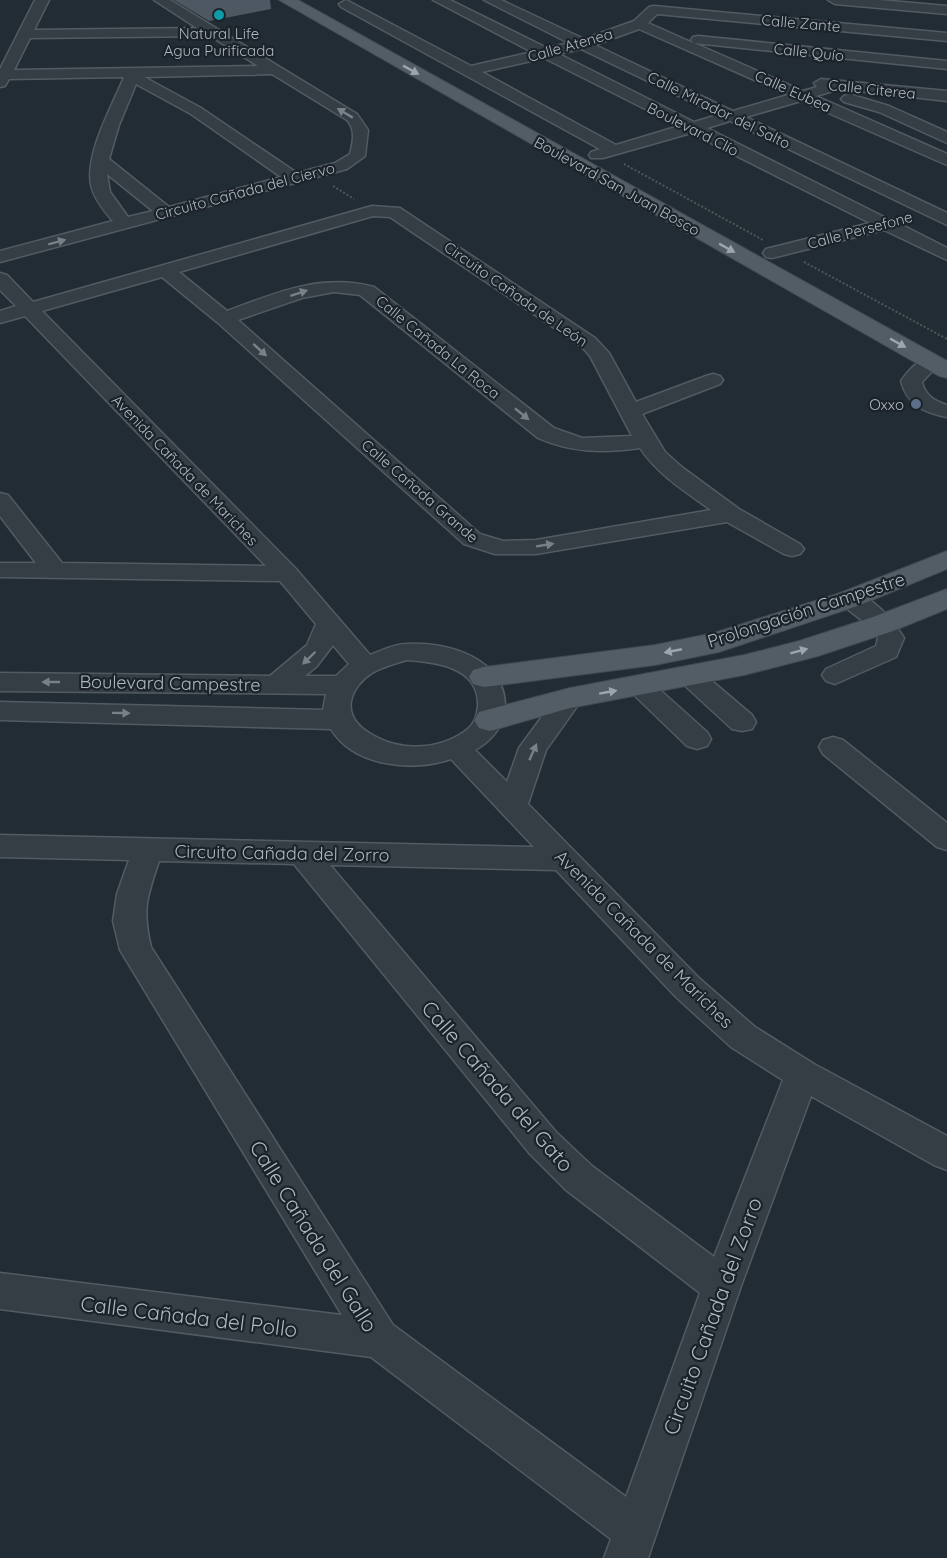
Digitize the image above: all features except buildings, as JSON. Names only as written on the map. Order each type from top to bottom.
[{"type":"main road","name":"Boulevard San Juan Bosco","points":[[287,0],[939,366]]},
{"type":"main road","name":"Boulevard San Juan Bosco","points":[[314,0],[605,153],[906,326]]},
{"type":"main road","name":"Prolongación Campestre","points":[[484,677],[655,655],[719,642],[850,599],[947,559]]},
{"type":"main road","name":"Prolongación Campestre","points":[[490,720],[570,698],[690,676],[807,649],[883,624],[947,598]]},
{"type":"street","name":"Circuito Cañada del Ciervo","points":[[0,257],[341,166],[357,156],[362,131],[359,124],[160,0]]},
{"type":"street","points":[[367,0],[341,5],[468,71],[605,153],[839,85]]},
{"type":"street","name":"Boulevard Clío","points":[[440,0],[692,129],[947,255]]},
{"type":"street","name":"Calle Mirador del Salto","points":[[492,0],[947,220]]},
{"type":"street","points":[[820,53],[836,0],[947,10]]},
{"type":"street","points":[[44,3],[24,34],[2,78],[272,70]]},
{"type":"street","name":"Calle Atenea","points":[[468,71],[584,44],[639,24],[657,5]]},
{"type":"street","name":"Calle Zante","points":[[657,5],[828,26],[947,37]]},
{"type":"street","points":[[66,18],[92,34]]},
{"type":"street","name":"Calle Eubea","points":[[639,24],[947,160]]},
{"type":"street","points":[[24,34],[210,32]]},
{"type":"street","name":"Calle Quío","points":[[672,37],[947,65]]},
{"type":"street","points":[[124,224],[107,202],[99,181],[101,160],[132,75]]},
{"type":"street","points":[[132,75],[196,111],[294,178]]},
{"type":"street","name":"Calle Citerea","points":[[761,77],[947,96]]},
{"type":"street","points":[[821,91],[884,109],[947,138]]},
{"type":"street","points":[[101,160],[166,213]]},
{"type":"street","name":"Calle Persefone","points":[[777,252],[885,225],[947,206]]},
{"type":"street","name":"Circuito Cañada de León","points":[[0,317],[372,211],[394,212],[588,342],[599,353],[646,441],[657,457],[731,514],[792,549]]},
{"type":"street","name":"Calle Cañada Grande","points":[[167,271],[224,318],[472,538],[487,547],[510,549],[536,547],[731,514]]},
{"type":"street","name":"Avenida Cañada de Mariches","points":[[0,279],[287,574],[364,665]]},
{"type":"street","name":"Calle Cañada La Roca","points":[[224,318],[320,287],[340,284],[357,286],[367,291],[553,437],[579,445],[601,446],[646,441]]},
{"type":"street","points":[[939,366],[911,381],[912,392],[922,402],[947,411]]},
{"type":"street","points":[[631,411],[713,380]]},
{"type":"street","points":[[0,500],[55,571]]},
{"type":"street","points":[[0,570],[287,574]]},
{"type":"street","points":[[835,675],[886,651],[891,638],[883,624],[850,599]]},
{"type":"street","points":[[277,684],[308,660],[319,648],[329,622]]},
{"type":"street","points":[[404,652],[428,652],[450,657],[469,665],[484,677],[494,698],[490,720],[483,731],[457,748],[429,756],[400,757],[365,746],[351,737],[338,720],[336,704],[341,685],[364,665],[382,657],[404,652]]},
{"type":"street","points":[[690,676],[742,722]]},
{"type":"street","name":"Boulevard Campestre","points":[[0,682],[341,685]]},
{"type":"street","points":[[640,686],[698,739]]},
{"type":"street","points":[[513,807],[533,748],[570,698]]},
{"type":"street","name":"Boulevard Campestre","points":[[0,711],[338,720]]},
{"type":"street","points":[[833,747],[947,839]]},
{"type":"street","name":"Avenida Cañada de Mariches","points":[[457,748],[688,988],[743,1037],[802,1074],[947,1154]]},
{"type":"street","name":"Circuito Cañada del Zorro","points":[[0,846],[304,855],[563,859]]},
{"type":"street","name":"Calle Cañada del Gallo","points":[[148,850],[132,894],[129,921],[136,950],[379,1339],[630,1544]]},
{"type":"street","name":"Calle Cañada del Gato","points":[[304,855],[543,1143],[579,1178],[722,1286]]},
{"type":"street","name":"Circuito Cañada del Zorro","points":[[630,1544],[722,1286],[802,1074]]},
{"type":"street","name":"Calle Cañada del Pollo","points":[[0,1291],[379,1339]]},
{"type":"path","points":[[605,153],[777,252],[947,339]]},
{"type":"path","points":[[314,173],[372,211]]},
{"type":"place","name":"Natural Life Agua Purificada","points":[[219,15]]},
{"type":"place","name":"Oxxo","points":[[916,404]]}]
